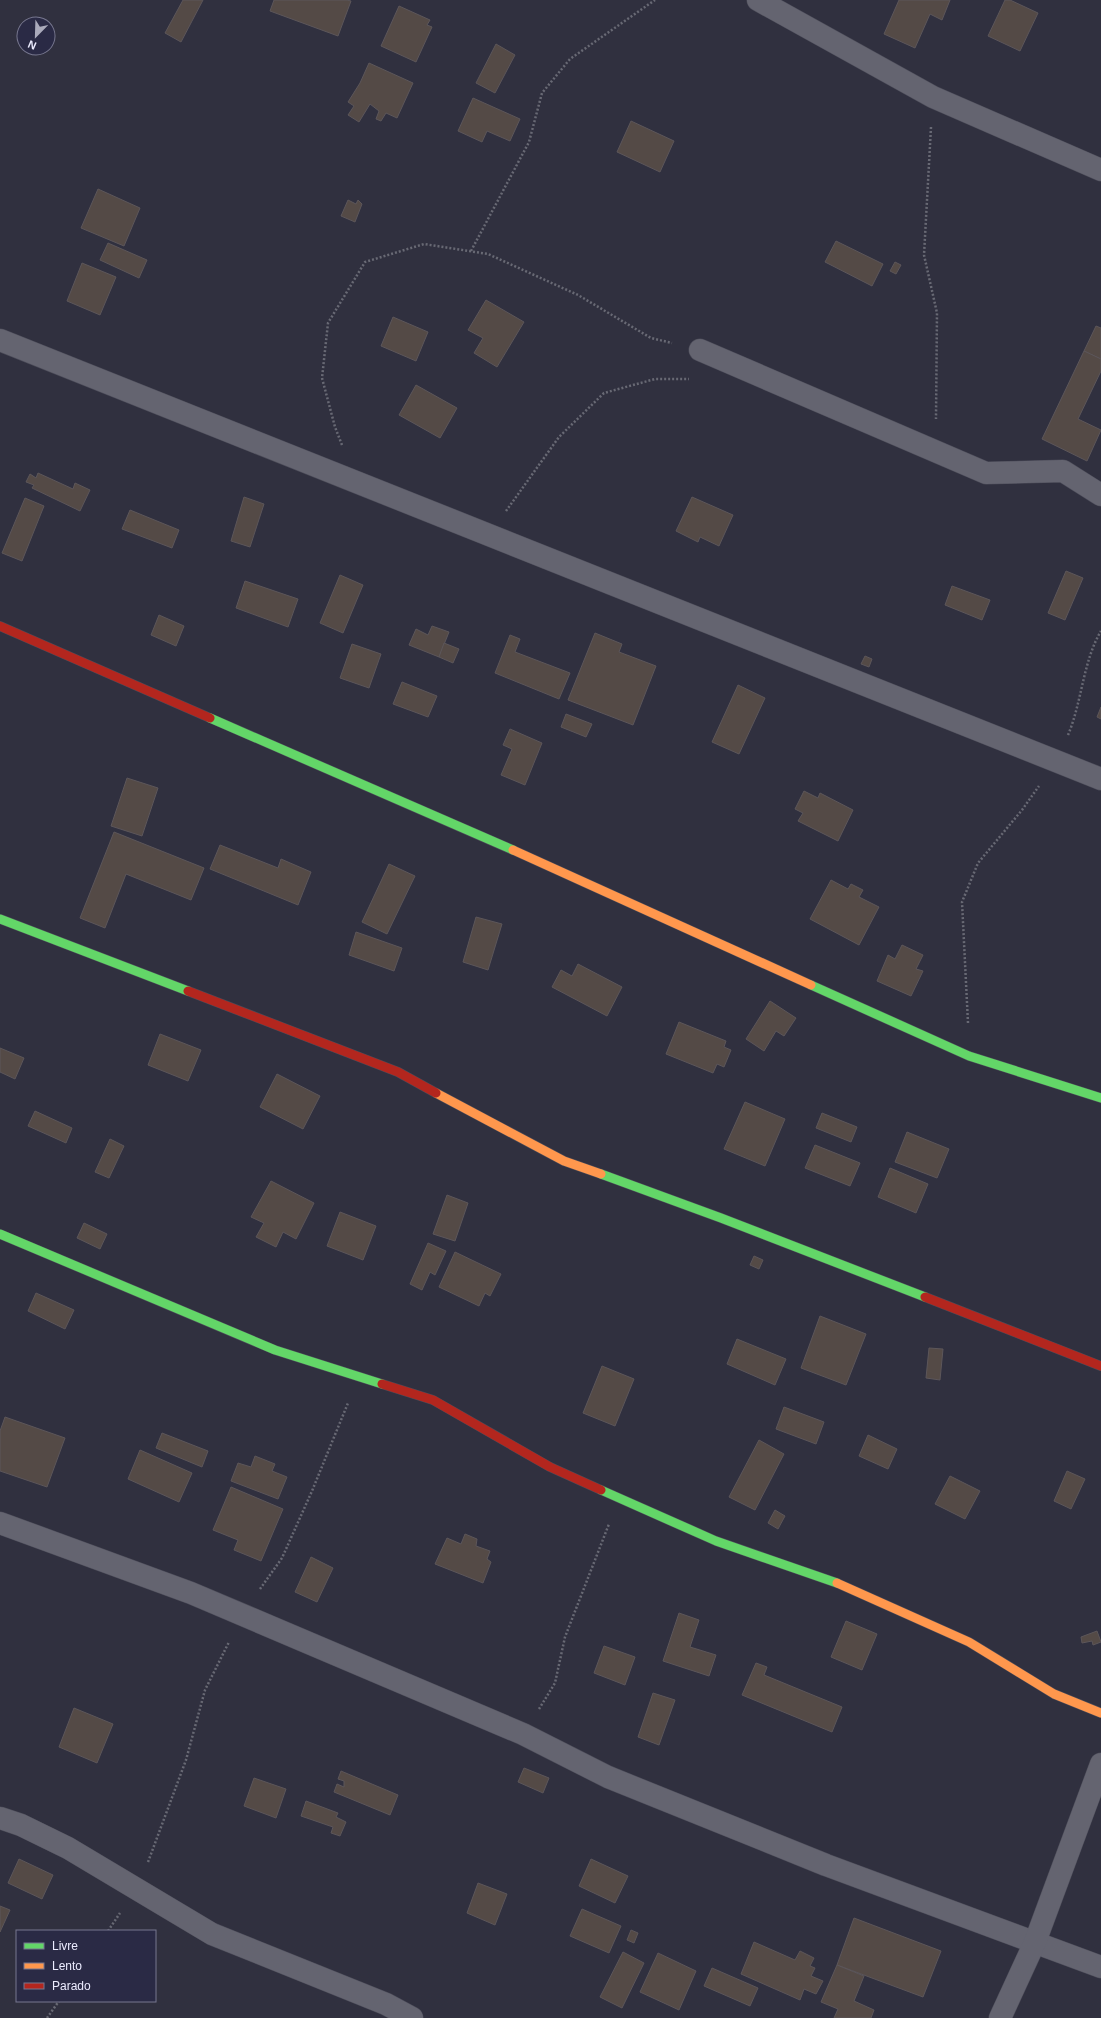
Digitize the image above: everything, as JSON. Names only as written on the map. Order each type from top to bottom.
[{"type":"street","points":[[758,0],[933,97],[1101,170]]},
{"type":"street","points":[[0,340],[1101,779]]},
{"type":"street","points":[[700,350],[986,473],[1063,471],[1101,495]]},
{"type":"street","points":[[0,626],[513,850],[969,1056],[1101,1098]]},
{"type":"street","points":[[0,919],[398,1072],[564,1161],[721,1218],[1101,1366]]},
{"type":"street","points":[[0,1234],[275,1350],[433,1400],[550,1467],[716,1541],[830,1580],[961,1638],[1054,1694],[1101,1713]]},
{"type":"street","points":[[0,1523],[191,1593],[242,1614],[523,1734],[608,1777],[826,1865],[1101,1968]]},
{"type":"street","points":[[1000,2018],[1035,1942],[1101,1764]]},
{"type":"street","points":[[0,1818],[21,1825],[68,1848],[212,1934],[386,2004],[412,2018]]},
{"type":"path","points":[[471,251],[529,142],[542,93],[570,59],[655,0]]},
{"type":"path","points":[[933,97],[924,255],[937,313],[935,451]]},
{"type":"path","points":[[358,483],[335,427],[322,378],[328,323],[365,262],[424,244],[488,254],[578,295],[651,338],[700,350]]},
{"type":"path","points":[[489,536],[559,437],[604,393],[655,379],[710,378],[731,363]]},
{"type":"path","points":[[969,1056],[962,902],[978,862],[1022,810],[1057,762],[1075,718],[1094,643],[1101,632]]},
{"type":"path","points":[[109,1930],[137,1890],[186,1760],[205,1690],[242,1614],[282,1558],[312,1491],[359,1377]]},
{"type":"path","points":[[523,1734],[555,1683],[565,1637],[619,1498]]},
{"type":"path","points":[[47,2018],[58,2002]]},
{"type":"building","points":[[183,0],[203,0],[181,42],[165,33]]},
{"type":"building","points":[[274,0],[351,1],[338,36],[270,11]]},
{"type":"building","points":[[899,0],[950,0],[942,20],[930,14],[915,48],[884,34]]},
{"type":"building","points":[[1005,0],[1010,0],[1038,13],[1020,51],[988,36]]},
{"type":"building","points":[[399,6],[430,20],[427,25],[432,27],[416,62],[381,46]]},
{"type":"building","points":[[496,44],[515,55],[495,93],[476,83]]},
{"type":"building","points":[[369,63],[413,83],[397,118],[386,113],[381,121],[376,119],[379,111],[370,104],[359,122],[348,115],[354,106],[348,102],[360,83]]},
{"type":"building","points":[[473,98],[520,119],[510,141],[487,131],[482,142],[458,131]]},
{"type":"building","points":[[631,121],[674,141],[660,172],[617,152]]},
{"type":"building","points":[[98,189],[140,208],[124,246],[81,228]]},
{"type":"building","points":[[348,200],[356,204],[358,200],[362,204],[355,222],[341,216]]},
{"type":"building","points":[[836,241],[883,264],[872,286],[825,262]]},
{"type":"building","points":[[108,243],[147,260],[139,278],[100,260]]},
{"type":"building","points":[[895,262],[901,265],[896,274],[890,271]]},
{"type":"building","points":[[82,263],[116,277],[100,315],[67,301]]},
{"type":"building","points":[[486,300],[524,322],[497,367],[474,353],[483,338],[468,330]]},
{"type":"building","points":[[393,317],[428,332],[416,361],[381,346]]},
{"type":"building","points":[[1096,326],[1101,328],[1101,359],[1084,351]]},
{"type":"building","points":[[1084,351],[1101,359],[1101,371],[1078,419],[1101,430],[1087,461],[1042,439]]},
{"type":"building","points":[[416,385],[457,408],[440,438],[399,415]]},
{"type":"building","points":[[38,473],[73,489],[75,483],[90,490],[80,511],[32,488],[34,485],[26,482],[30,474],[36,478]]},
{"type":"building","points":[[244,497],[264,504],[250,547],[231,541]]},
{"type":"building","points":[[692,497],[733,515],[719,546],[700,537],[698,542],[676,531]]},
{"type":"building","points":[[25,498],[44,506],[22,561],[2,553]]},
{"type":"building","points":[[130,510],[179,530],[172,548],[122,529]]},
{"type":"building","points":[[1066,571],[1083,578],[1065,620],[1048,613]]},
{"type":"building","points":[[340,575],[363,585],[343,633],[320,623]]},
{"type":"building","points":[[245,581],[298,599],[288,627],[236,608]]},
{"type":"building","points":[[952,586],[990,600],[982,620],[945,605]]},
{"type":"building","points":[[159,615],[184,626],[176,646],[151,635]]},
{"type":"building","points":[[432,626],[449,632],[439,657],[409,645],[416,629],[428,635]]},
{"type":"building","points":[[595,633],[622,644],[619,652],[656,666],[633,725],[568,700]]},
{"type":"building","points":[[510,635],[520,639],[515,652],[570,673],[559,699],[495,673]]},
{"type":"building","points":[[444,643],[459,649],[453,663],[439,657]]},
{"type":"building","points":[[352,644],[381,654],[369,688],[340,678]]},
{"type":"building","points":[[865,656],[872,659],[869,667],[861,664]]},
{"type":"building","points":[[402,682],[437,696],[428,717],[393,704]]},
{"type":"building","points":[[738,685],[765,698],[739,754],[712,742]]},
{"type":"building","points":[[1101,707],[1101,719],[1097,717]]},
{"type":"building","points":[[566,714],[592,724],[586,737],[561,727]]},
{"type":"building","points":[[510,729],[542,743],[525,785],[501,775],[512,749],[503,745]]},
{"type":"building","points":[[127,778],[158,788],[142,836],[111,826]]},
{"type":"building","points":[[804,791],[818,798],[820,793],[853,810],[838,841],[798,821],[803,813],[795,809]]},
{"type":"building","points":[[114,832],[204,868],[191,900],[126,874],[105,928],[80,918]]},
{"type":"building","points":[[220,845],[278,868],[281,859],[311,872],[298,905],[210,869]]},
{"type":"building","points":[[389,864],[415,876],[387,934],[362,922]]},
{"type":"building","points":[[831,880],[848,889],[851,884],[863,890],[859,897],[879,907],[859,945],[810,919]]},
{"type":"building","points":[[476,917],[502,924],[488,970],[463,962]]},
{"type":"building","points":[[356,932],[402,948],[394,971],[349,955]]},
{"type":"building","points":[[902,945],[923,955],[916,969],[923,971],[911,996],[877,981],[888,955],[895,959]]},
{"type":"building","points":[[578,964],[622,987],[607,1016],[552,987],[561,970],[572,976]]},
{"type":"building","points":[[770,1001],[796,1018],[784,1036],[776,1031],[764,1051],[746,1039]]},
{"type":"building","points":[[679,1022],[726,1041],[724,1047],[731,1050],[724,1067],[717,1064],[713,1073],[666,1054]]},
{"type":"building","points":[[160,1034],[201,1050],[188,1081],[148,1065]]},
{"type":"building","points":[[0,1048],[24,1058],[15,1079],[0,1072]]},
{"type":"building","points":[[277,1074],[320,1096],[303,1129],[260,1107]]},
{"type":"building","points":[[745,1102],[785,1119],[765,1166],[724,1149]]},
{"type":"building","points":[[35,1111],[72,1128],[66,1143],[28,1126]]},
{"type":"building","points":[[822,1113],[857,1127],[851,1142],[816,1128]]},
{"type":"building","points":[[907,1132],[949,1149],[937,1178],[895,1162]]},
{"type":"building","points":[[110,1139],[124,1146],[109,1178],[95,1172]]},
{"type":"building","points":[[815,1145],[860,1163],[850,1186],[805,1168]]},
{"type":"building","points":[[890,1168],[928,1184],[916,1213],[878,1197]]},
{"type":"building","points":[[271,1181],[314,1203],[296,1239],[283,1232],[276,1247],[256,1237],[264,1223],[251,1217]]},
{"type":"building","points":[[447,1195],[468,1203],[455,1241],[433,1234]]},
{"type":"building","points":[[340,1212],[376,1226],[363,1260],[327,1246]]},
{"type":"building","points":[[84,1223],[107,1234],[100,1249],[77,1238]]},
{"type":"building","points":[[428,1243],[446,1251],[435,1275],[430,1272],[422,1290],[410,1284]]},
{"type":"building","points":[[455,1252],[501,1274],[490,1296],[485,1293],[479,1306],[439,1287]]},
{"type":"building","points":[[754,1256],[763,1260],[759,1269],[750,1265]]},
{"type":"building","points":[[36,1293],[74,1310],[65,1329],[28,1311]]},
{"type":"building","points":[[820,1316],[866,1334],[846,1385],[801,1368]]},
{"type":"building","points":[[737,1339],[786,1359],[775,1385],[727,1364]]},
{"type":"building","points":[[929,1348],[943,1349],[940,1380],[926,1378]]},
{"type":"building","points":[[602,1366],[634,1379],[615,1426],[583,1413]]},
{"type":"building","points":[[784,1407],[824,1422],[816,1444],[776,1429]]},
{"type":"building","points":[[5,1417],[65,1438],[47,1487],[0,1471],[0,1431]]},
{"type":"building","points":[[162,1433],[208,1451],[202,1467],[156,1448]]},
{"type":"building","points":[[868,1435],[897,1449],[888,1469],[859,1456]]},
{"type":"building","points":[[759,1440],[784,1454],[755,1510],[729,1497]]},
{"type":"building","points":[[140,1450],[192,1473],[179,1502],[128,1479]]},
{"type":"building","points":[[255,1456],[275,1464],[272,1471],[287,1477],[278,1499],[231,1481],[238,1463],[251,1467]]},
{"type":"building","points":[[1067,1471],[1085,1479],[1071,1509],[1054,1501]]},
{"type":"building","points":[[950,1476],[980,1491],[965,1519],[935,1504]]},
{"type":"building","points":[[231,1487],[283,1509],[261,1561],[234,1550],[238,1540],[213,1530]]},
{"type":"building","points":[[775,1510],[785,1516],[778,1529],[768,1523]]},
{"type":"building","points":[[465,1534],[477,1539],[476,1546],[490,1551],[487,1559],[491,1562],[483,1583],[435,1564],[447,1538],[461,1544]]},
{"type":"building","points":[[311,1557],[333,1568],[317,1602],[295,1592]]},
{"type":"building","points":[[679,1613],[699,1620],[690,1647],[716,1655],[709,1676],[663,1661]]},
{"type":"building","points":[[846,1621],[877,1634],[862,1670],[831,1657]]},
{"type":"building","points":[[1097,1631],[1101,1642],[1093,1645],[1092,1641],[1082,1643],[1081,1637]]},
{"type":"building","points":[[604,1646],[635,1657],[625,1685],[594,1673]]},
{"type":"building","points":[[756,1663],[767,1667],[764,1675],[842,1707],[832,1732],[742,1695]]},
{"type":"building","points":[[653,1693],[675,1700],[659,1745],[638,1737]]},
{"type":"building","points":[[74,1708],[113,1724],[97,1763],[59,1747]]},
{"type":"building","points":[[524,1768],[549,1778],[543,1793],[518,1782]]},
{"type":"building","points":[[341,1771],[398,1795],[390,1815],[334,1792],[337,1784],[344,1787],[344,1781],[338,1779]]},
{"type":"building","points":[[254,1778],[286,1789],[276,1818],[244,1806]]},
{"type":"building","points":[[306,1801],[338,1813],[336,1817],[346,1822],[340,1836],[331,1833],[333,1827],[301,1816]]},
{"type":"building","points":[[19,1859],[53,1875],[42,1899],[8,1883]]},
{"type":"building","points":[[591,1859],[628,1876],[615,1903],[579,1886]]},
{"type":"building","points":[[478,1883],[507,1894],[495,1925],[467,1913]]},
{"type":"building","points":[[0,1906],[10,1910],[0,1932]]},
{"type":"building","points":[[582,1909],[621,1926],[609,1953],[570,1936]]},
{"type":"building","points":[[854,1918],[941,1951],[923,1997],[837,1965]]},
{"type":"building","points":[[631,1930],[638,1933],[634,1943],[627,1940]]},
{"type":"building","points":[[754,1942],[795,1960],[800,1951],[814,1958],[810,1966],[815,1968],[811,1976],[823,1981],[816,1994],[804,1989],[800,2000],[741,1974]]},
{"type":"building","points":[[623,1952],[644,1963],[622,2008],[600,1997]]},
{"type":"building","points":[[658,1953],[696,1971],[679,2010],[640,1992]]},
{"type":"building","points":[[837,1965],[864,1976],[854,2001],[874,2010],[871,2018],[834,2018],[838,2009],[821,2002]]},
{"type":"building","points":[[712,1968],[758,1988],[750,2006],[704,1986]]},
{"type":"traffic: fast","points":[[210,718],[513,850]]},
{"type":"traffic: fast","points":[[0,919],[188,991]]},
{"type":"traffic: fast","points":[[811,985],[969,1056],[1101,1098]]},
{"type":"traffic: fast","points":[[601,1174],[721,1218],[925,1297]]},
{"type":"traffic: fast","points":[[0,1234],[275,1350],[382,1384]]},
{"type":"traffic: fast","points":[[601,1490],[716,1541],[837,1583]]},
{"type":"traffic: slow","points":[[513,850],[811,985]]},
{"type":"traffic: slow","points":[[436,1093],[564,1161],[601,1174]]},
{"type":"traffic: slow","points":[[837,1583],[969,1642],[1054,1694],[1101,1713]]},
{"type":"traffic: jam","points":[[0,626],[210,718]]},
{"type":"traffic: jam","points":[[188,991],[398,1072],[436,1093]]},
{"type":"traffic: jam","points":[[925,1297],[1101,1366]]},
{"type":"traffic: jam","points":[[382,1384],[433,1400],[550,1467],[601,1490]]}]
